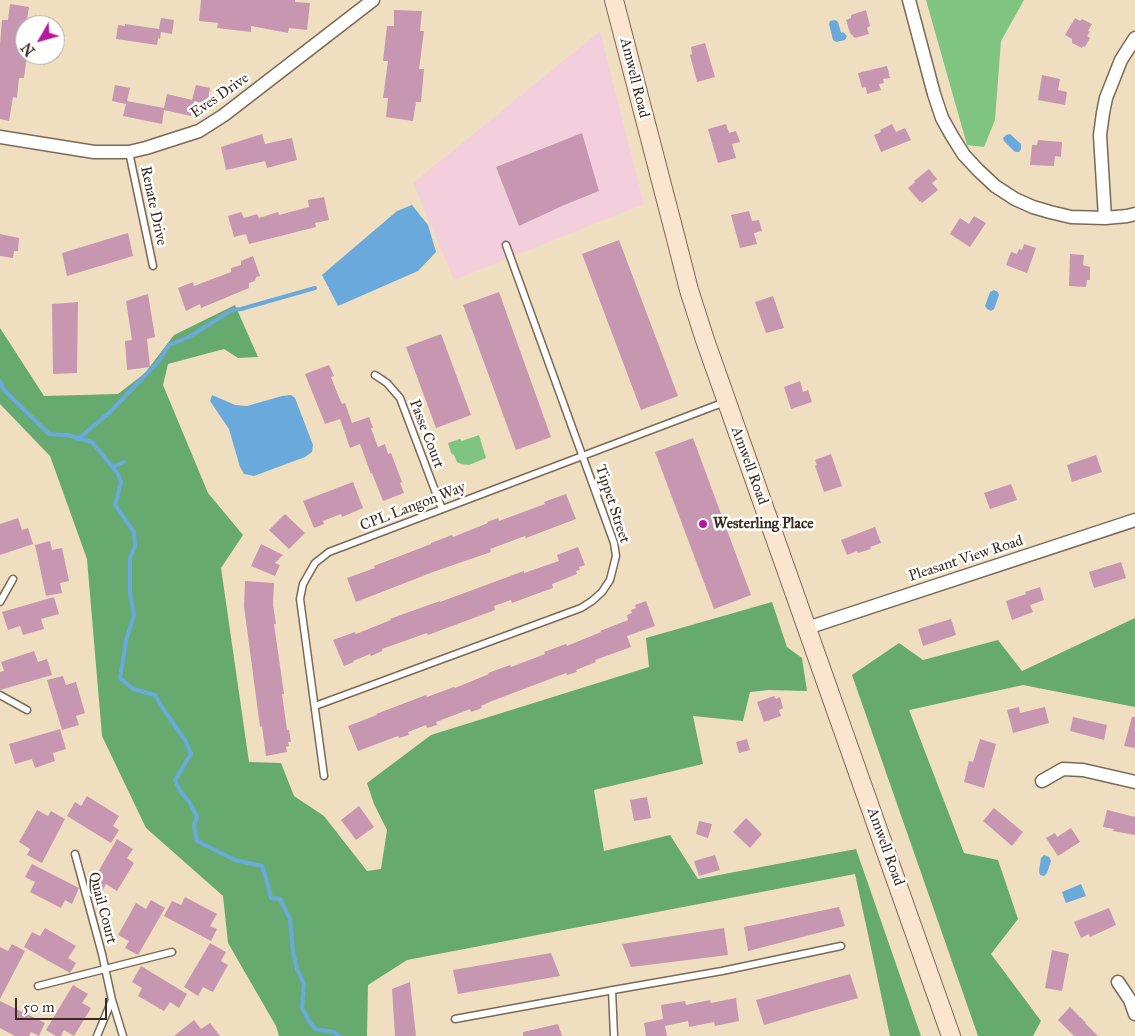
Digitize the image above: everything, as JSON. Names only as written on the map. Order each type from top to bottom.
[{"type":"main road","name":"Amwell Road","points":[[614,0],[689,290],[704,340],[951,1036]]},
{"type":"street","name":"Eves Drive","points":[[0,136],[94,152],[129,152],[199,131],[245,100],[373,0]]},
{"type":"street","points":[[909,0],[942,118],[964,155],[978,170],[995,186],[1015,199],[1033,207],[1071,217],[1105,218],[1135,214]]},
{"type":"street","points":[[1105,218],[1100,135],[1103,113],[1106,98],[1120,60],[1135,38]]},
{"type":"street","name":"Pleasant View Road","points":[[807,628],[1135,520]]},
{"type":"street","points":[[1042,781],[1063,769],[1083,770],[1135,782]]},
{"type":"street","points":[[1118,982],[1130,1000],[1135,1014]]},
{"type":"lane","name":"Renate Drive","points":[[129,152],[153,266]]},
{"type":"lane","name":"Tippet Street","points":[[315,706],[581,608],[602,592],[610,580],[616,556],[614,543],[506,245]]},
{"type":"lane","name":"Passe Court","points":[[375,375],[387,384],[400,398],[442,510]]},
{"type":"lane","name":"CPL Langon Way","points":[[324,776],[300,599],[303,584],[315,563],[329,552],[726,402]]},
{"type":"lane","points":[[0,602],[13,579]]},
{"type":"lane","points":[[0,695],[27,710]]},
{"type":"lane","name":"Quail Court","points":[[75,854],[123,1036]]},
{"type":"lane","points":[[455,1018],[722,971],[841,946]]},
{"type":"lane","points":[[38,986],[172,952]]},
{"type":"lane","points":[[612,990],[614,1036]]},
{"type":"lane","points":[[96,1036],[112,1000]]},
{"type":"shaded area","points":[[600,31],[644,204],[454,280],[413,183]]},
{"type":"green space","points":[[926,0],[1024,0],[1001,41],[995,120],[984,147],[967,145]]},
{"type":"green space","points":[[235,305],[258,357],[238,358],[224,349],[168,364],[163,385],[208,493],[243,535],[221,568],[249,762],[281,763],[294,796],[324,816],[367,871],[381,869],[387,830],[374,804],[367,783],[431,735],[649,667],[646,638],[772,602],[787,647],[802,658],[807,691],[769,690],[750,692],[743,721],[693,716],[703,764],[594,790],[604,851],[670,835],[698,879],[856,849],[921,1036],[890,1036],[855,874],[407,960],[368,985],[367,1036],[279,1036],[276,1026],[228,943],[223,896],[146,828],[102,736],[87,559],[50,456],[0,404],[0,328],[44,396],[118,394],[145,373],[174,335]]},
{"type":"green space","points":[[479,435],[486,458],[469,465],[457,462],[451,453],[448,443],[460,439],[462,441]]},
{"type":"green space","points":[[1135,618],[1135,707],[1023,685],[909,710],[964,853],[998,860],[1018,919],[991,954],[1041,1021],[1033,1036],[978,1036],[852,675],[899,643],[923,660],[998,640],[1022,671]]},
{"type":"water","points":[[835,20],[838,22],[841,33],[843,32],[847,36],[845,40],[836,42],[833,40],[829,24],[830,21]]},
{"type":"water","points":[[1010,134],[1021,144],[1019,152],[1015,152],[1004,141],[1003,138]]},
{"type":"water","points":[[412,205],[428,225],[436,252],[418,271],[338,306],[322,275],[397,211]]},
{"type":"water","points":[[994,290],[999,295],[994,309],[991,311],[985,306],[990,292]]},
{"type":"water","points":[[212,395],[235,405],[247,406],[291,395],[295,398],[313,445],[312,452],[305,457],[254,476],[244,474],[240,467],[229,429],[210,401]]},
{"type":"water","points":[[1044,855],[1049,857],[1051,861],[1044,876],[1040,875],[1039,871],[1041,858]]},
{"type":"water","points":[[1081,884],[1086,896],[1066,903],[1062,892]]},
{"type":"building","points":[[201,0],[295,0],[295,2],[310,3],[307,30],[289,28],[288,33],[251,26],[251,32],[217,28],[218,23],[199,21]]},
{"type":"building","points":[[10,4],[29,7],[28,15],[15,15],[15,65],[26,65],[24,78],[19,78],[17,98],[13,97],[9,121],[0,119],[0,44],[2,20],[8,20]]},
{"type":"building","points":[[394,10],[422,11],[420,31],[424,31],[419,69],[424,69],[421,102],[416,102],[413,121],[386,117],[388,98],[383,98],[388,61],[383,61],[387,26],[394,26]]},
{"type":"building","points":[[866,10],[870,26],[867,28],[869,34],[855,38],[850,33],[846,20],[851,18],[851,15]]},
{"type":"building","points":[[161,18],[174,20],[172,34],[161,32],[157,45],[116,39],[118,25],[125,26],[125,24],[159,29]]},
{"type":"building","points":[[1075,18],[1092,24],[1087,36],[1090,38],[1085,47],[1083,46],[1082,48],[1072,43],[1072,39],[1065,35]]},
{"type":"building","points":[[705,43],[715,77],[697,82],[690,55],[692,54],[691,47]]},
{"type":"building","points":[[887,66],[890,78],[883,79],[884,83],[879,84],[881,90],[867,94],[866,87],[862,88],[858,73]]},
{"type":"building","points":[[1042,75],[1060,79],[1058,90],[1067,92],[1065,105],[1038,100]]},
{"type":"building","points":[[115,85],[130,88],[127,101],[164,108],[167,94],[192,100],[196,85],[210,88],[207,104],[194,101],[191,116],[164,110],[162,124],[123,116],[126,104],[112,101]]},
{"type":"building","points":[[726,124],[729,133],[736,131],[740,142],[732,144],[736,158],[718,163],[708,129]]},
{"type":"building","points":[[892,124],[896,132],[905,128],[911,140],[881,152],[874,135]]},
{"type":"building","points":[[582,133],[599,191],[519,226],[496,167]]},
{"type":"building","points":[[262,134],[265,144],[292,138],[297,160],[267,168],[265,161],[226,170],[221,147]]},
{"type":"building","points":[[1038,140],[1062,142],[1061,157],[1055,156],[1054,166],[1030,165],[1032,145],[1037,145]]},
{"type":"building","points":[[929,169],[937,179],[932,183],[938,190],[922,203],[908,188]]},
{"type":"building","points":[[324,197],[329,220],[315,223],[316,227],[249,244],[246,234],[234,237],[228,216],[241,212],[244,218],[257,214],[259,218],[278,212],[279,215],[309,207],[308,200]]},
{"type":"building","points":[[749,211],[752,221],[759,220],[762,231],[754,233],[757,244],[740,248],[731,215]]},
{"type":"building","points":[[974,216],[986,223],[970,247],[950,234],[960,218],[969,224]]},
{"type":"building","points":[[128,233],[133,256],[67,276],[62,253]]},
{"type":"building","points":[[0,234],[19,238],[18,251],[14,251],[13,258],[0,256]]},
{"type":"building","points":[[619,240],[678,396],[641,410],[582,254]]},
{"type":"building","points":[[1024,244],[1036,248],[1027,273],[1006,265],[1011,252],[1017,254],[1019,249],[1022,250]]},
{"type":"building","points":[[1070,254],[1084,255],[1083,265],[1090,267],[1090,280],[1087,280],[1086,287],[1069,286]]},
{"type":"building","points":[[253,256],[260,276],[256,277],[255,281],[249,283],[249,288],[201,308],[200,304],[186,311],[178,288],[193,282],[194,286],[231,272],[231,268],[241,265],[241,261]]},
{"type":"building","points":[[499,292],[551,437],[516,450],[463,305]]},
{"type":"building","points":[[148,294],[155,337],[147,339],[150,367],[127,370],[125,341],[132,340],[126,301]]},
{"type":"building","points":[[773,296],[784,328],[766,333],[755,302]]},
{"type":"building","points":[[78,302],[77,373],[53,374],[52,304]]},
{"type":"building","points":[[441,334],[471,415],[436,428],[406,347]]},
{"type":"building","points":[[329,365],[334,376],[331,377],[338,395],[342,404],[345,403],[352,423],[369,417],[378,447],[385,444],[388,454],[391,453],[404,493],[383,501],[360,444],[350,448],[340,419],[325,424],[305,374]]},
{"type":"building","points":[[800,381],[803,392],[808,390],[812,402],[791,409],[784,387]]},
{"type":"building","name":"Westerling Place","points":[[693,438],[751,595],[714,609],[655,452]]},
{"type":"building","points":[[831,454],[842,486],[824,492],[815,466],[817,465],[815,460]]},
{"type":"building","points":[[1096,455],[1102,472],[1072,482],[1067,465]]},
{"type":"building","points":[[353,482],[363,508],[342,517],[341,514],[323,521],[324,524],[314,528],[303,501]]},
{"type":"building","points":[[1011,484],[1017,500],[990,509],[984,493]]},
{"type":"building","points":[[566,494],[576,519],[490,549],[491,552],[356,602],[347,578],[375,568],[374,566],[431,543],[452,535],[453,537],[498,518],[499,521]]},
{"type":"building","points":[[285,514],[305,533],[289,549],[269,530]]},
{"type":"building","points":[[18,518],[22,530],[28,528],[33,544],[0,555],[0,524]]},
{"type":"building","points":[[875,527],[881,543],[870,547],[871,549],[847,555],[841,540]]},
{"type":"building","points":[[50,541],[52,550],[62,548],[69,581],[60,583],[62,593],[46,596],[35,545]]},
{"type":"building","points":[[261,544],[283,555],[275,563],[280,565],[275,576],[251,566]]},
{"type":"building","points":[[578,547],[585,565],[579,567],[580,570],[576,571],[577,574],[552,584],[553,588],[512,603],[511,600],[494,606],[495,610],[428,635],[427,633],[382,649],[382,651],[371,656],[370,654],[344,666],[333,640],[355,632],[356,634],[390,619],[524,571],[524,573],[559,561],[557,555]]},
{"type":"building","points":[[1121,562],[1126,578],[1094,588],[1089,572]]},
{"type":"building","points":[[245,581],[274,583],[273,605],[276,624],[274,624],[287,730],[289,730],[291,742],[288,742],[289,746],[286,747],[287,752],[266,756],[262,726],[260,727],[244,606]]},
{"type":"building","points":[[1040,587],[1044,600],[1030,605],[1033,612],[1012,620],[1006,601]]},
{"type":"building","points":[[54,597],[59,614],[41,619],[44,629],[23,635],[20,626],[8,630],[2,612]]},
{"type":"building","points":[[646,601],[655,626],[627,636],[631,647],[595,660],[596,662],[576,670],[577,672],[567,675],[566,673],[492,701],[481,706],[482,708],[471,712],[470,709],[436,722],[437,725],[427,728],[426,725],[408,732],[409,735],[399,738],[398,736],[358,751],[348,726],[426,695],[427,697],[455,688],[488,673],[510,665],[511,667],[545,654],[544,652],[566,644],[567,646],[601,632],[628,620],[627,615],[636,608],[635,605]]},
{"type":"building","points":[[951,619],[956,635],[923,646],[918,629]]},
{"type":"building","points":[[34,651],[38,662],[47,659],[52,675],[0,690],[0,672],[4,671],[1,662]]},
{"type":"building","points":[[63,676],[66,685],[76,682],[85,713],[76,716],[79,725],[62,730],[47,680]]},
{"type":"building","points":[[774,696],[776,699],[780,697],[783,708],[779,710],[781,716],[764,722],[757,702]]},
{"type":"building","points":[[1019,707],[1020,713],[1045,707],[1049,723],[1013,733],[1007,710]]},
{"type":"building","points":[[1073,717],[1107,725],[1104,740],[1070,731]]},
{"type":"building","points":[[1132,717],[1135,717],[1135,748],[1124,746]]},
{"type":"building","points":[[60,729],[66,749],[53,753],[55,761],[35,768],[32,759],[15,764],[9,744]]},
{"type":"building","points":[[747,739],[750,750],[739,753],[736,742]]},
{"type":"building","points":[[980,739],[996,744],[984,788],[964,782],[969,761],[973,762]]},
{"type":"building","points":[[87,796],[119,816],[113,826],[119,830],[111,843],[67,816],[75,802],[81,806]]},
{"type":"building","points":[[647,797],[651,818],[634,821],[630,800]]},
{"type":"building","points":[[359,806],[374,827],[356,840],[341,820]]},
{"type":"building","points":[[994,808],[1023,832],[1012,846],[983,821]]},
{"type":"building","points":[[37,810],[48,816],[51,811],[65,819],[42,863],[27,855],[30,849],[19,842]]},
{"type":"building","points":[[1107,810],[1135,817],[1135,835],[1103,827]]},
{"type":"building","points":[[746,818],[762,834],[750,848],[733,832]]},
{"type":"building","points":[[699,821],[712,824],[708,838],[696,834]]},
{"type":"building","points":[[1071,828],[1080,842],[1058,856],[1046,838],[1055,833],[1057,837]]},
{"type":"building","points":[[117,839],[133,849],[127,858],[134,863],[117,891],[106,884],[101,893],[90,886]]},
{"type":"building","points":[[715,855],[720,870],[699,876],[694,861]]},
{"type":"building","points":[[32,864],[79,888],[72,904],[65,900],[61,908],[30,892],[35,882],[25,877]]},
{"type":"building","points":[[185,897],[217,914],[210,926],[217,929],[211,941],[164,916],[172,901],[181,905]]},
{"type":"building","points":[[151,900],[165,908],[138,955],[125,948],[129,941],[118,935],[136,903],[146,909]]},
{"type":"building","points":[[839,907],[845,926],[748,951],[744,927]]},
{"type":"building","points":[[1109,908],[1116,925],[1090,937],[1089,934],[1081,938],[1074,922]]},
{"type":"building","points":[[45,928],[76,946],[68,958],[76,963],[70,973],[24,947],[32,932],[40,936]]},
{"type":"building","points":[[724,928],[728,955],[631,967],[622,944]]},
{"type":"building","points":[[210,943],[226,952],[221,961],[228,965],[213,992],[203,987],[198,996],[184,987]]},
{"type":"building","points":[[12,944],[25,951],[0,999],[0,947],[8,951]]},
{"type":"building","points":[[1052,950],[1069,954],[1062,991],[1045,988]]},
{"type":"building","points":[[551,953],[560,976],[458,994],[453,970]]},
{"type":"building","points":[[141,966],[187,994],[179,1008],[170,1002],[164,1011],[138,996],[142,988],[132,982]]},
{"type":"building","points":[[850,974],[858,998],[764,1025],[756,1000]]},
{"type":"building","points":[[410,982],[416,1036],[395,1036],[392,989]]},
{"type":"building","points":[[73,985],[88,994],[82,1003],[91,1008],[74,1036],[64,1030],[61,1036],[56,1036],[46,1030]]},
{"type":"building","points":[[736,998],[739,1021],[715,1026],[714,1022],[689,1027],[688,1021],[665,1026],[667,1036],[646,1036],[644,1023],[663,1019],[661,1005],[685,1001],[686,1005],[710,1000],[711,1003]]},
{"type":"building","points":[[0,1001],[45,1023],[39,1036],[31,1032],[29,1036],[15,1036],[0,1028]]},
{"type":"building","points":[[1070,1007],[1098,1036],[1074,1036],[1058,1020]]},
{"type":"building","points":[[194,1020],[201,1029],[210,1023],[220,1036],[174,1036]]},
{"type":"building","points":[[558,1024],[562,1036],[523,1036],[523,1032]]},
{"type":"waterway","points":[[78,439],[109,413],[159,361],[169,345],[189,337],[232,310],[315,288]]},
{"type":"waterway","points":[[0,381],[4,390],[49,434],[67,435],[92,442],[118,474],[121,482],[115,505],[134,532],[135,546],[130,558],[130,593],[134,615],[126,641],[120,678],[133,689],[155,695],[185,740],[191,754],[175,780],[197,817],[194,826],[197,841],[235,860],[262,866],[271,898],[280,899],[290,919],[293,952],[297,969],[304,984],[302,1008],[315,1029],[334,1032],[339,1036]]},
{"type":"waterway","points":[[112,467],[124,462]]},
{"type":"place","name":"Westerling Place","points":[[703,524]]}]
